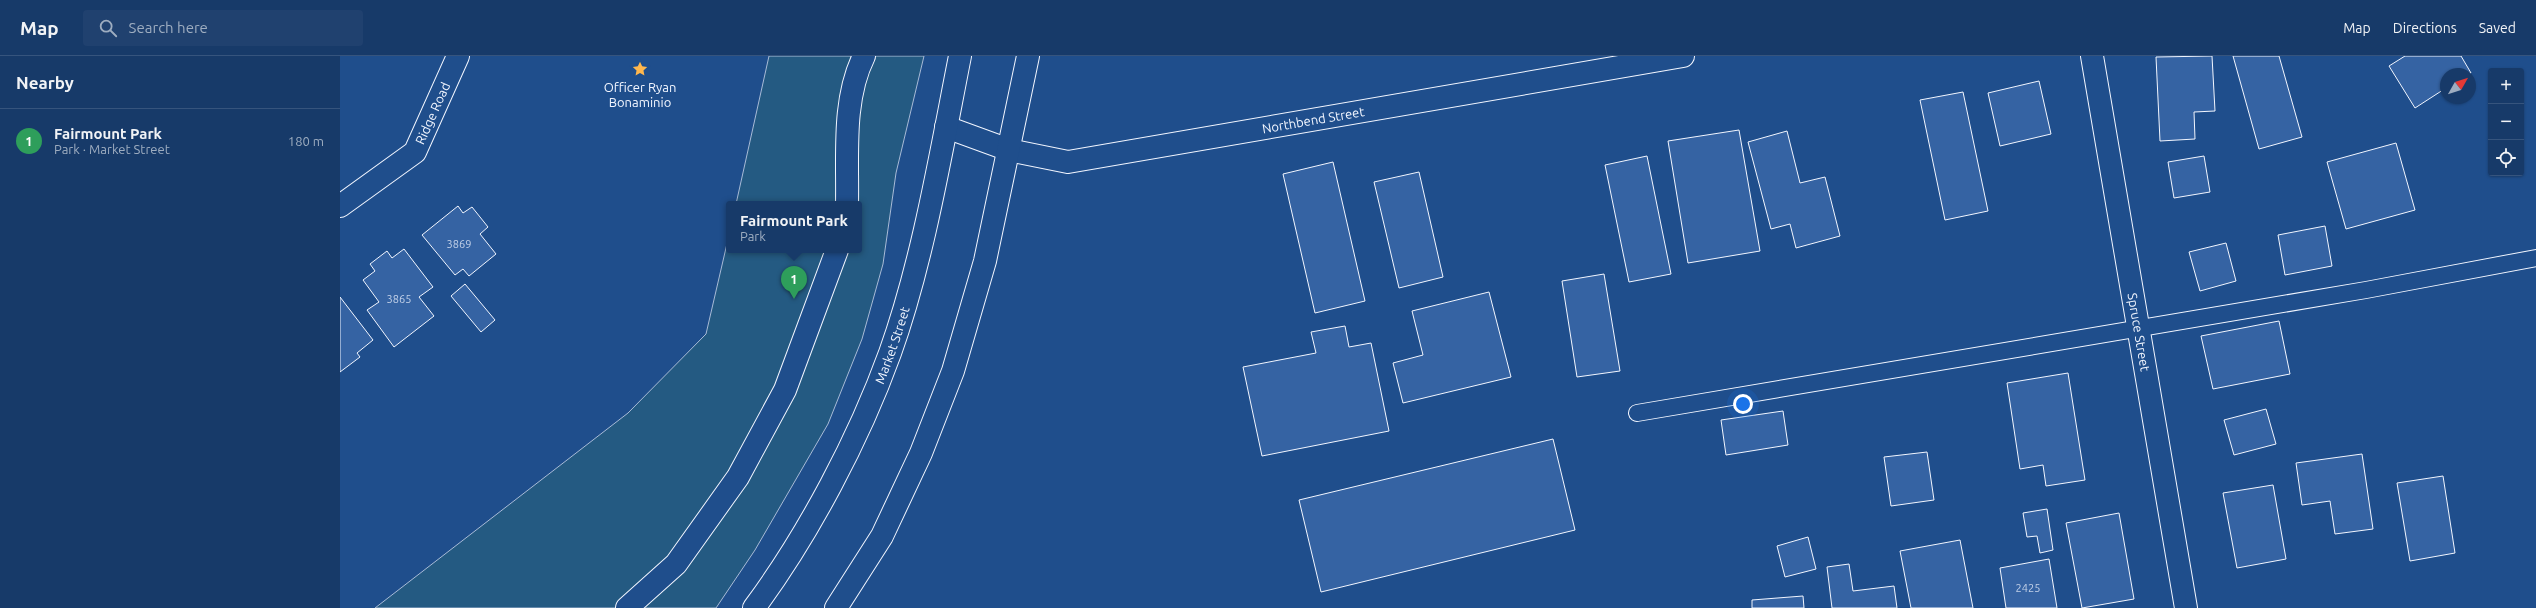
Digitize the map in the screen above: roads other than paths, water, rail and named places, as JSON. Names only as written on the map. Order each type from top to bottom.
[{"type":"street","name":"Ridge Road","points":[[340,206],[416,152],[458,56]]},
{"type":"street","points":[[847,201],[850,112],[856,73],[864,56]]},
{"type":"street","name":"Market Street","points":[[754,608],[775,579],[821,500],[861,422],[890,352],[918,255],[960,56]]},
{"type":"street","points":[[836,608],[882,536],[921,454],[953,371],[985,261],[1010,150],[1028,56]]},
{"type":"street","name":"Northbend Street","points":[[946,127],[1010,150],[1068,162],[1683,56]]},
{"type":"street","name":"Spruce Street","points":[[2092,56],[2186,608]]},
{"type":"street","points":[[627,608],[676,564],[738,477],[785,390],[836,253]]},
{"type":"lane","points":[[1637,413],[2139,329],[2536,258]]},
{"type":"place","name":"Officer Ryan Bonaminio","points":[[640,69]]},
{"type":"place","name":"Fairmount Park","points":[[794,299]]}]
